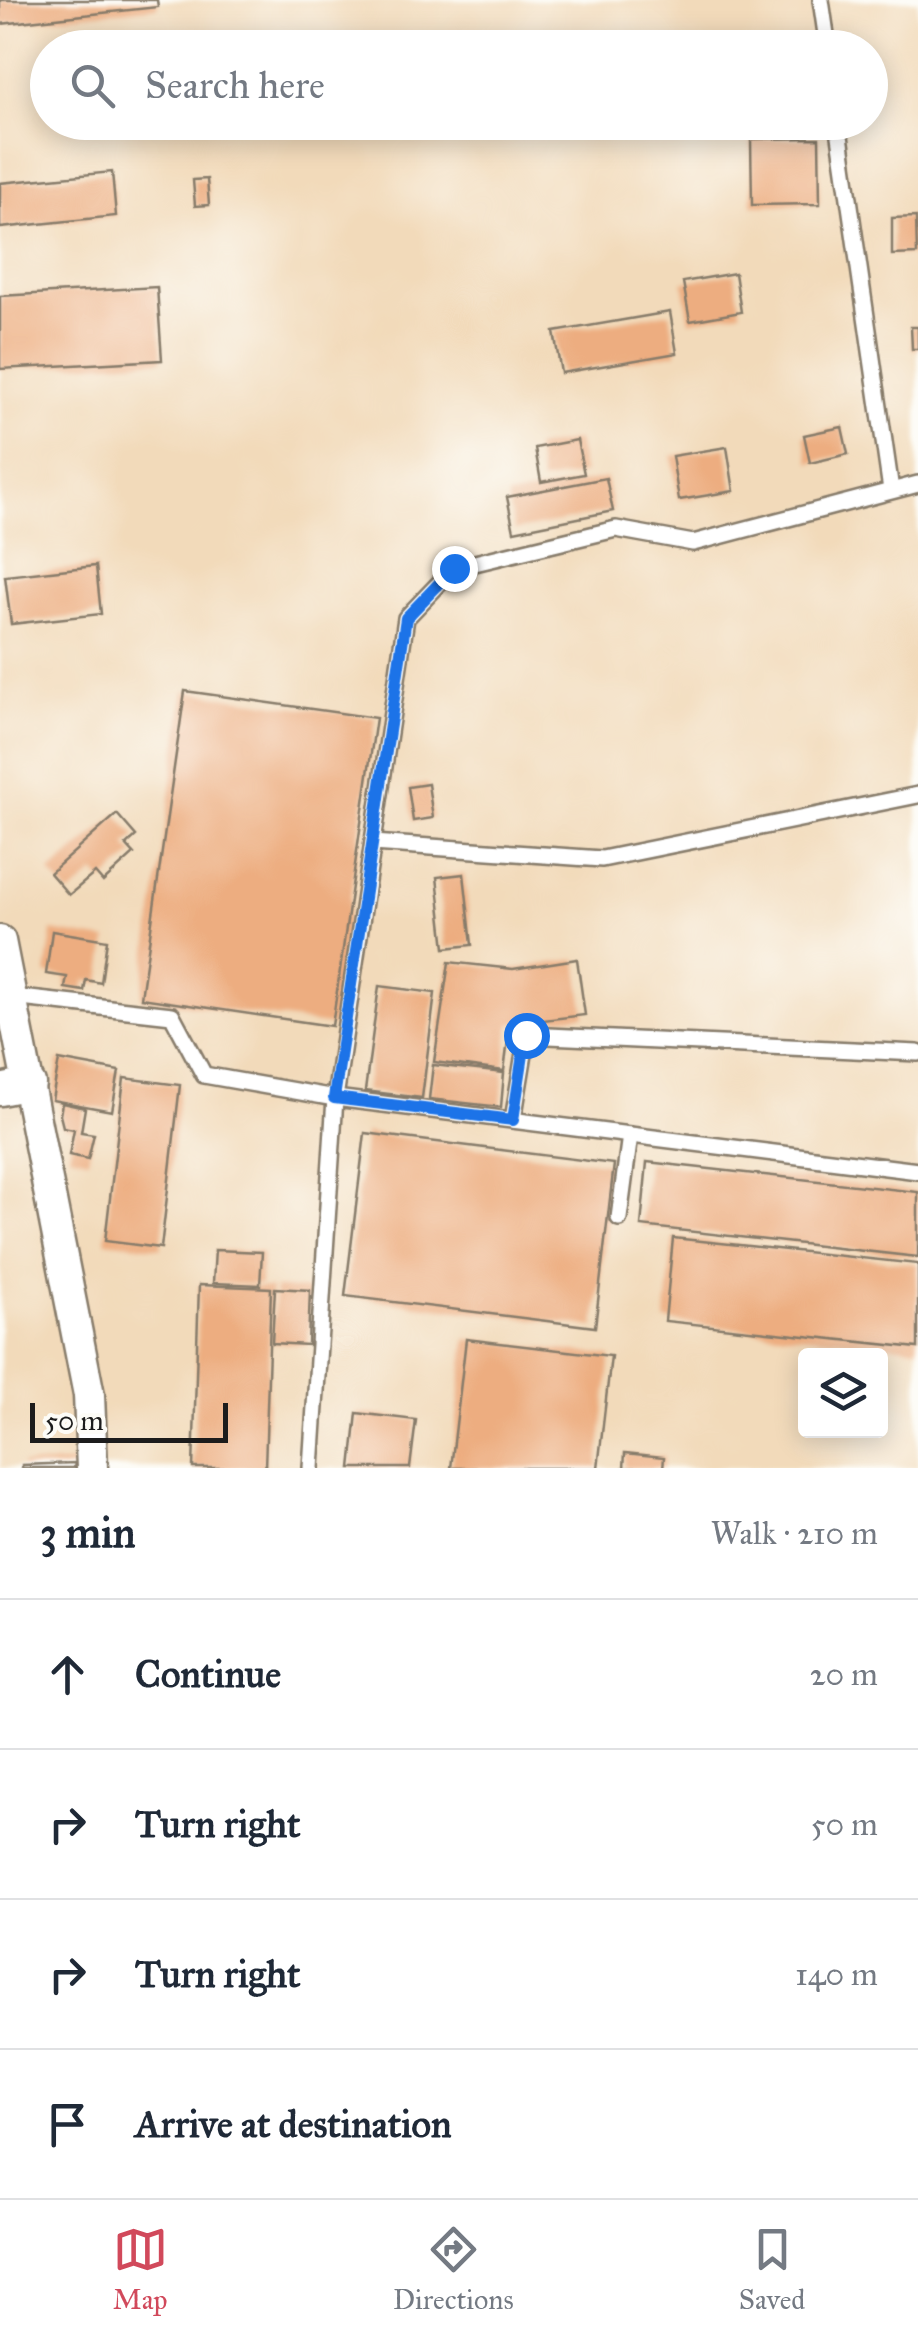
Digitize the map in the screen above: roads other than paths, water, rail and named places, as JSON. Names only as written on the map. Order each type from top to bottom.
[{"type":"street","points":[[0,941],[12,997],[15,1087],[88,1395],[92,1468]]},
{"type":"lane","points":[[821,0],[825,30]]},
{"type":"lane","points":[[841,140],[891,490]]},
{"type":"lane","points":[[311,1468],[334,1098],[406,618],[454,568],[616,529],[693,543],[918,484]]},
{"type":"lane","points":[[372,843],[602,859],[918,796]]},
{"type":"lane","points":[[12,997],[172,1015],[204,1075],[334,1098],[918,1171]]},
{"type":"lane","points":[[513,1120],[526,1035],[918,1053]]},
{"type":"lane","points":[[618,1218],[630,1135]]}]
